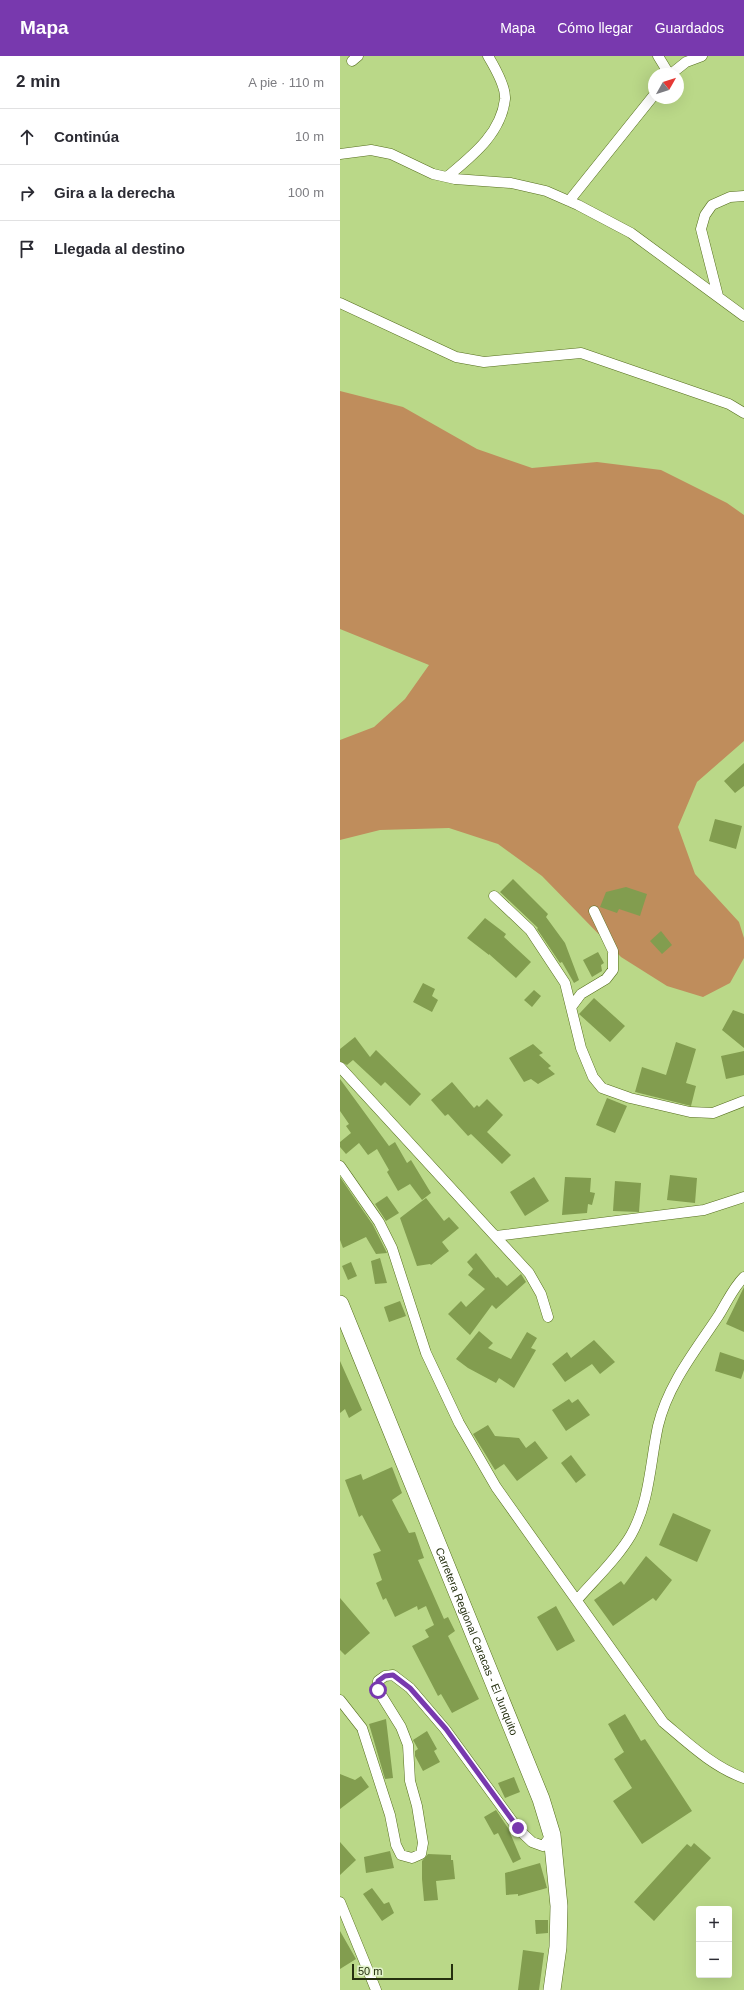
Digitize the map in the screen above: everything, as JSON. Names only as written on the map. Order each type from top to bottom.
[{"type":"main road","name":"Carretera Regional Caracas - El Junquito","points":[[340,1304],[542,1799],[552,1835],[559,1906],[558,1948],[552,1990]]},
{"type":"street","points":[[447,177],[480,149],[498,122],[505,98],[496,70],[488,56]]},
{"type":"street","points":[[658,56],[666,68]]},
{"type":"street","points":[[678,68],[686,62],[702,56]]},
{"type":"street","points":[[569,201],[648,102]]},
{"type":"street","points":[[340,154],[371,150],[391,154],[433,174],[447,177],[511,183],[546,191],[569,201],[631,233],[744,316]]},
{"type":"street","points":[[718,296],[702,229],[705,215],[712,205],[730,197],[744,196]]},
{"type":"street","points":[[340,303],[456,357],[484,362],[581,353],[729,404],[744,413]]},
{"type":"street","points":[[494,896],[534,936],[565,983],[572,1006],[581,1048],[593,1077],[602,1088],[630,1098],[690,1112],[713,1113],[744,1101]]},
{"type":"street","points":[[572,1006],[581,994],[606,979],[613,970],[613,951],[594,911]]},
{"type":"street","points":[[340,1067],[496,1236],[529,1274],[541,1294],[548,1317]]},
{"type":"street","points":[[340,1166],[379,1222],[392,1248],[426,1353],[459,1423],[496,1487],[664,1722],[700,1753],[734,1775],[744,1778]]},
{"type":"street","points":[[496,1236],[704,1210],[744,1197]]},
{"type":"street","points":[[576,1600],[615,1557],[631,1534],[647,1495],[658,1425],[671,1388],[720,1313],[736,1285],[744,1277]]},
{"type":"street","points":[[340,1700],[362,1728],[390,1815],[396,1845],[401,1855],[412,1858],[421,1854],[423,1842],[418,1806],[410,1781],[408,1745],[401,1727],[378,1690],[378,1681],[385,1676],[393,1675],[410,1688],[446,1729],[518,1828],[532,1842],[543,1846],[552,1835]]},
{"type":"street","points":[[340,1902],[376,1990]]},
{"type":"shaded area","points":[[340,391],[403,407],[477,449],[532,468],[597,462],[661,470],[727,503],[744,515],[744,741],[697,782],[678,827],[695,874],[739,922],[744,938],[744,958],[730,983],[703,997],[667,986],[621,957],[542,876],[498,844],[449,828],[380,830],[340,840],[340,740],[374,727],[405,699],[429,665],[340,629]]},
{"type":"building","points":[[744,763],[744,786],[735,793],[724,781]]},
{"type":"building","points":[[715,819],[742,826],[736,849],[709,841]]},
{"type":"building","points":[[513,879],[548,914],[546,917],[565,943],[579,980],[574,983],[562,962],[560,963],[537,929],[538,928],[500,892]]},
{"type":"building","points":[[626,887],[647,894],[640,916],[619,909],[617,913],[600,907],[606,892]]},
{"type":"building","points":[[485,918],[506,934],[504,937],[531,962],[516,978],[489,954],[467,938]]},
{"type":"building","points":[[661,931],[672,945],[662,954],[650,941]]},
{"type":"building","points":[[598,952],[604,963],[601,965],[602,971],[592,977],[583,960]]},
{"type":"building","points":[[423,983],[435,989],[432,996],[438,1000],[432,1012],[413,1002]]},
{"type":"building","points":[[534,990],[541,996],[532,1007],[524,1000]]},
{"type":"building","points":[[594,998],[625,1026],[610,1042],[579,1014]]},
{"type":"building","points":[[733,1010],[744,1014],[744,1048],[722,1030]]},
{"type":"building","points":[[355,1037],[370,1057],[376,1050],[421,1094],[410,1106],[385,1082],[381,1086],[353,1060],[347,1065],[340,1061],[340,1049]]},
{"type":"building","points":[[676,1042],[696,1049],[686,1083],[696,1086],[691,1106],[635,1092],[642,1067],[666,1075]]},
{"type":"building","points":[[533,1044],[543,1053],[539,1055],[551,1066],[548,1068],[555,1074],[538,1084],[531,1079],[524,1082],[509,1058]]},
{"type":"building","points":[[744,1051],[744,1075],[726,1079],[721,1056]]},
{"type":"building","points":[[340,1079],[389,1146],[395,1142],[407,1163],[411,1160],[431,1193],[422,1200],[410,1184],[398,1191],[387,1172],[389,1170],[377,1149],[368,1155],[359,1143],[346,1154],[340,1147],[340,1142],[351,1133],[346,1126],[349,1124],[340,1111]]},
{"type":"building","points":[[452,1082],[474,1108],[477,1105],[479,1107],[487,1099],[503,1115],[487,1132],[511,1155],[502,1164],[471,1134],[468,1136],[448,1114],[445,1116],[431,1100]]},
{"type":"building","points":[[607,1098],[627,1106],[615,1133],[596,1125]]},
{"type":"building","points":[[670,1175],[697,1178],[695,1203],[667,1200]]},
{"type":"building","points":[[340,1177],[373,1225],[387,1253],[376,1254],[366,1237],[343,1248],[340,1240]]},
{"type":"building","points":[[534,1177],[549,1201],[525,1216],[510,1192]]},
{"type":"building","points":[[565,1177],[591,1178],[590,1192],[595,1193],[592,1205],[588,1204],[587,1213],[562,1215]]},
{"type":"building","points":[[615,1181],[641,1183],[639,1212],[613,1211]]},
{"type":"building","points":[[387,1196],[399,1213],[386,1221],[375,1204]]},
{"type":"building","points":[[426,1198],[444,1221],[449,1217],[459,1228],[442,1242],[449,1251],[431,1265],[417,1266],[400,1218]]},
{"type":"building","points":[[476,1253],[496,1278],[498,1277],[507,1286],[521,1274],[526,1282],[496,1309],[492,1305],[470,1335],[448,1314],[461,1301],[466,1307],[485,1289],[468,1275],[473,1269],[467,1262]]},
{"type":"building","points":[[380,1258],[387,1283],[375,1284],[371,1261]]},
{"type":"building","points":[[351,1262],[357,1276],[348,1280],[342,1266]]},
{"type":"building","points":[[744,1287],[744,1332],[726,1324]]},
{"type":"building","points":[[400,1301],[406,1316],[389,1322],[384,1307]]},
{"type":"building","points":[[479,1331],[493,1343],[488,1348],[511,1359],[527,1332],[537,1338],[531,1348],[536,1350],[514,1388],[499,1378],[496,1383],[468,1368],[456,1359]]},
{"type":"building","points":[[594,1340],[615,1362],[600,1374],[592,1364],[565,1382],[552,1364],[567,1352],[571,1358]]},
{"type":"building","points":[[720,1352],[744,1360],[744,1370],[741,1379],[715,1371]]},
{"type":"building","points":[[340,1361],[362,1410],[349,1418],[345,1409],[340,1413]]},
{"type":"building","points":[[569,1399],[572,1403],[578,1399],[590,1415],[566,1431],[552,1410]]},
{"type":"building","points":[[488,1425],[495,1436],[519,1438],[526,1448],[535,1441],[548,1458],[517,1481],[504,1464],[495,1470],[473,1434]]},
{"type":"building","points":[[571,1455],[586,1475],[576,1483],[561,1463]]},
{"type":"building","points":[[392,1467],[402,1493],[392,1500],[409,1533],[415,1532],[424,1558],[418,1560],[444,1619],[448,1617],[455,1631],[448,1636],[479,1699],[452,1713],[441,1694],[438,1696],[412,1646],[429,1637],[425,1630],[434,1625],[426,1606],[418,1610],[417,1606],[395,1617],[386,1598],[383,1600],[376,1583],[382,1580],[373,1554],[381,1551],[362,1515],[359,1517],[345,1480],[361,1474],[363,1480]]},
{"type":"building","points":[[673,1513],[711,1530],[697,1562],[659,1545]]},
{"type":"building","points":[[646,1556],[672,1580],[656,1601],[653,1598],[613,1626],[594,1600],[621,1581],[624,1585]]},
{"type":"building","points":[[340,1598],[370,1633],[345,1655],[340,1650]]},
{"type":"building","points":[[556,1606],[575,1641],[557,1651],[537,1617]]},
{"type":"building","points":[[625,1714],[641,1741],[645,1739],[692,1811],[642,1844],[613,1801],[632,1788],[614,1759],[624,1752],[608,1724]]},
{"type":"building","points":[[386,1719],[393,1778],[385,1779],[369,1724]]},
{"type":"building","points":[[427,1731],[437,1749],[434,1751],[440,1762],[423,1771],[415,1756],[415,1751],[418,1749],[413,1740]]},
{"type":"building","points":[[340,1774],[355,1780],[361,1776],[369,1787],[340,1809]]},
{"type":"building","points":[[514,1777],[520,1792],[505,1798],[498,1783]]},
{"type":"building","points":[[496,1810],[508,1828],[521,1859],[513,1863],[498,1833],[494,1835],[484,1817]]},
{"type":"building","points":[[340,1842],[356,1860],[340,1875]]},
{"type":"building","points":[[694,1843],[711,1858],[654,1921],[634,1902],[687,1844],[691,1847]]},
{"type":"building","points":[[390,1851],[394,1868],[366,1873],[364,1857]]},
{"type":"building","points":[[428,1854],[451,1855],[455,1879],[436,1881],[438,1900],[424,1901],[422,1861]]},
{"type":"building","points":[[540,1863],[547,1888],[518,1896],[518,1894],[506,1895],[505,1873]]},
{"type":"building","points":[[372,1888],[384,1904],[389,1902],[394,1913],[382,1921],[363,1894]]},
{"type":"building","points":[[535,1920],[548,1920],[548,1933],[536,1934]]},
{"type":"building","points":[[340,1931],[356,1959],[340,1969]]},
{"type":"building","points":[[523,1950],[544,1953],[539,1990],[518,1990]]},
{"type":"route","points":[[378,1690],[378,1681],[385,1676],[393,1675],[410,1688],[446,1729],[518,1828]]}]
